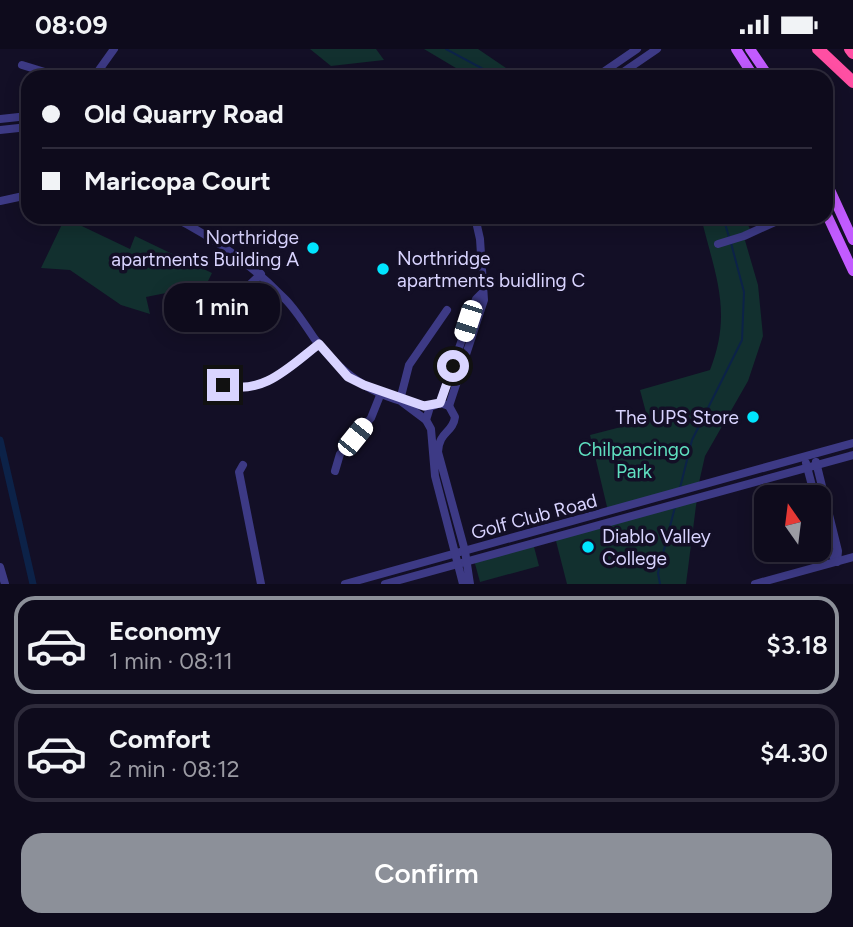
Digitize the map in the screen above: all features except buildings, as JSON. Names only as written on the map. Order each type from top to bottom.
[{"type":"highway","points":[[818,49],[853,82]]},
{"type":"main road","points":[[740,50],[750,70]]},
{"type":"main road","points":[[740,50],[761,70]]},
{"type":"main road","points":[[833,203],[853,240]]},
{"type":"main road","points":[[831,224],[853,271]]},
{"type":"street","points":[[99,70],[114,49]]},
{"type":"street","points":[[626,70],[657,49]]},
{"type":"street","points":[[606,70],[633,52]]},
{"type":"street","points":[[621,70],[630,61],[633,52]]},
{"type":"street","points":[[22,65],[38,70]]},
{"type":"street","points":[[0,120],[21,117]]},
{"type":"street","points":[[0,130],[21,128]]},
{"type":"street","points":[[0,201],[21,196]]},
{"type":"street","points":[[185,224],[222,245],[261,274],[289,302],[319,344],[348,377],[400,400],[430,407],[445,404]]},
{"type":"street","points":[[445,404],[484,300],[481,248],[476,224]]},
{"type":"street","points":[[718,244],[770,224]]},
{"type":"street","points":[[208,325],[261,274]]},
{"type":"street","points":[[400,400],[409,365],[447,310]]},
{"type":"street","points":[[223,385],[238,389],[270,383],[319,344]]},
{"type":"street","points":[[335,471],[340,454],[370,418],[381,393]]},
{"type":"street","points":[[400,400],[429,424],[444,432]]},
{"type":"street","points":[[445,404],[455,420],[444,432],[439,444],[439,459],[465,551],[462,563],[463,584]]},
{"type":"street","points":[[430,407],[432,462],[454,554],[462,563],[471,584]]},
{"type":"street","name":"Golf Club Road","points":[[345,584],[853,443]]},
{"type":"street","name":"Golf Club Road","points":[[385,584],[853,455]]},
{"type":"street","points":[[809,456],[838,551],[837,562]]},
{"type":"street","points":[[243,465],[239,472],[261,584]]},
{"type":"street","points":[[812,467],[814,485]]},
{"type":"street","points":[[831,553],[837,562]]},
{"type":"street","points":[[755,584],[853,558]]},
{"type":"street","points":[[0,567],[5,584]]},
{"type":"green space","points":[[310,49],[376,49],[384,60],[331,66]]},
{"type":"green space","points":[[424,49],[478,49],[506,68],[514,70],[459,70]]},
{"type":"green space","points":[[62,224],[78,224],[130,249],[135,236],[212,273],[206,285],[146,297],[150,314],[121,305],[70,270],[41,268]]},
{"type":"green space","name":"Chilpancingo Park","points":[[703,224],[748,224],[752,233],[744,237],[758,285],[763,336],[748,381],[705,456],[698,487],[608,511],[590,435],[648,420],[640,390],[710,370],[720,330],[721,311],[716,276]]},
{"type":"green space","points":[[697,498],[686,584],[567,584],[555,537]]},
{"type":"green space","points":[[533,543],[539,566],[480,582],[474,560]]},
{"type":"waterway","points":[[446,49],[485,70]]},
{"type":"waterway","points":[[725,224],[729,237]]},
{"type":"waterway","points":[[680,488],[692,440],[742,340],[744,292],[731,243]]},
{"type":"waterway","points":[[0,440],[33,584]]},
{"type":"waterway","points":[[660,584],[658,573],[675,507]]},
{"type":"place","name":"Northridge apartments Building A","points":[[313,248]]},
{"type":"place","name":"Northridge apartments buidling C","points":[[383,269]]},
{"type":"place","name":"The UPS Store","points":[[753,417]]},
{"type":"place","name":"Diablo Valley College","points":[[588,547]]},
{"type":"route","points":[[223,385],[238,389],[270,383],[319,344],[348,377],[400,400],[430,407],[440,403],[453,366]]}]
